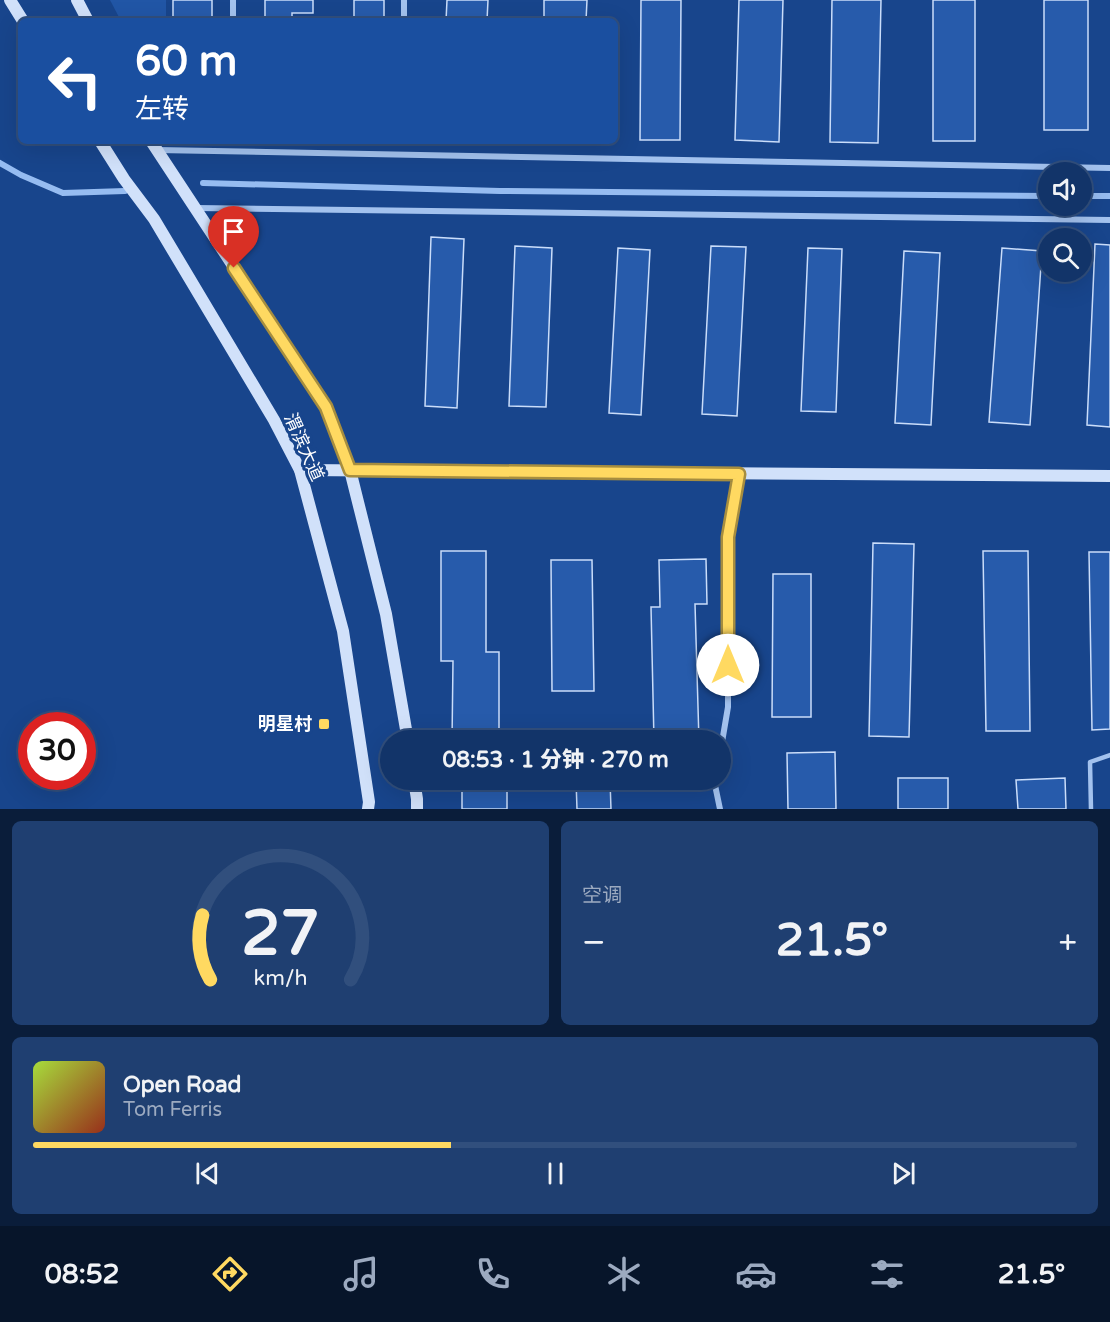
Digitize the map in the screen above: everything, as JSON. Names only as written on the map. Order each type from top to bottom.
[{"type":"main road","points":[[10,0],[21,18]]},
{"type":"main road","points":[[77,0],[86,18]]},
{"type":"main road","name":"渭滨大道","points":[[102,144],[124,179],[154,219],[274,420],[300,470],[343,631],[369,802],[368,809]]},
{"type":"main road","name":"渭滨大道","points":[[154,146],[326,407],[350,470],[386,614],[406,730]]},
{"type":"main road","points":[[300,470],[1110,476]]},
{"type":"main road","points":[[416,790],[417,809]]},
{"type":"street","points":[[233,0],[233,18]]},
{"type":"street","points":[[404,0],[404,18]]},
{"type":"street","points":[[154,146],[1110,168]]},
{"type":"street","points":[[195,208],[1110,220]]},
{"type":"street","points":[[724,730],[728,707],[728,537],[739,474]]},
{"type":"street","points":[[716,790],[720,809]]},
{"type":"lane","points":[[1091,809],[1090,762],[1110,755]]},
{"type":"shaded area","points":[[110,0],[166,0],[166,18],[119,18]]},
{"type":"building","points":[[173,0],[212,0],[212,18],[173,18]]},
{"type":"building","points":[[265,0],[313,0],[313,13],[292,13],[292,18],[265,18]]},
{"type":"building","points":[[354,0],[384,0],[384,18],[354,18]]},
{"type":"building","points":[[447,0],[488,0],[487,18],[446,18]]},
{"type":"building","points":[[544,0],[587,0],[586,18],[544,18]]},
{"type":"building","points":[[641,0],[681,0],[680,140],[640,140]]},
{"type":"building","points":[[739,0],[783,0],[779,142],[735,140]]},
{"type":"building","points":[[832,0],[881,0],[878,143],[830,142]]},
{"type":"building","points":[[933,0],[975,0],[975,141],[933,141]]},
{"type":"building","points":[[1044,0],[1088,0],[1088,130],[1044,130]]},
{"type":"building","points":[[431,237],[464,239],[457,408],[425,406]]},
{"type":"building","points":[[1095,244],[1110,245],[1110,427],[1087,425]]},
{"type":"building","points":[[515,246],[552,248],[546,407],[509,406]]},
{"type":"building","points":[[711,246],[746,247],[737,416],[702,414]]},
{"type":"building","points":[[618,248],[650,250],[641,415],[609,413]]},
{"type":"building","points":[[808,248],[842,249],[836,412],[801,411]]},
{"type":"building","points":[[1002,248],[1038,251],[1038,282],[1040,282],[1030,425],[989,422]]},
{"type":"building","points":[[904,251],[940,253],[931,425],[895,423]]},
{"type":"building","points":[[873,543],[914,544],[909,737],[869,736]]},
{"type":"building","points":[[441,551],[486,551],[486,652],[499,652],[499,730],[452,730],[453,661],[441,661]]},
{"type":"building","points":[[983,551],[1028,551],[1030,731],[986,731]]},
{"type":"building","points":[[1089,552],[1110,552],[1110,729],[1092,730]]},
{"type":"building","points":[[706,559],[707,604],[695,604],[699,730],[654,730],[651,607],[660,607],[659,560]]},
{"type":"building","points":[[551,560],[592,560],[594,691],[552,691]]},
{"type":"building","points":[[773,574],[811,574],[811,717],[772,717]]},
{"type":"building","points":[[835,752],[836,809],[788,809],[787,753]]},
{"type":"building","points":[[898,778],[948,778],[948,809],[898,809]]},
{"type":"building","points":[[1065,778],[1066,809],[1018,809],[1016,780]]},
{"type":"building","points":[[462,790],[507,790],[507,809],[462,809]]},
{"type":"building","points":[[576,790],[610,790],[611,809],[577,809]]},
{"type":"waterway","points":[[0,163],[21,175],[63,193],[125,191]]},
{"type":"waterway","points":[[203,183],[500,191],[1038,196]]},
{"type":"waterway","points":[[1092,196],[1110,196]]},
{"type":"place","name":"明星村","points":[[324,724]]},
{"type":"route","points":[[234,268],[326,407],[350,470],[739,474],[728,537],[728,665]]}]
